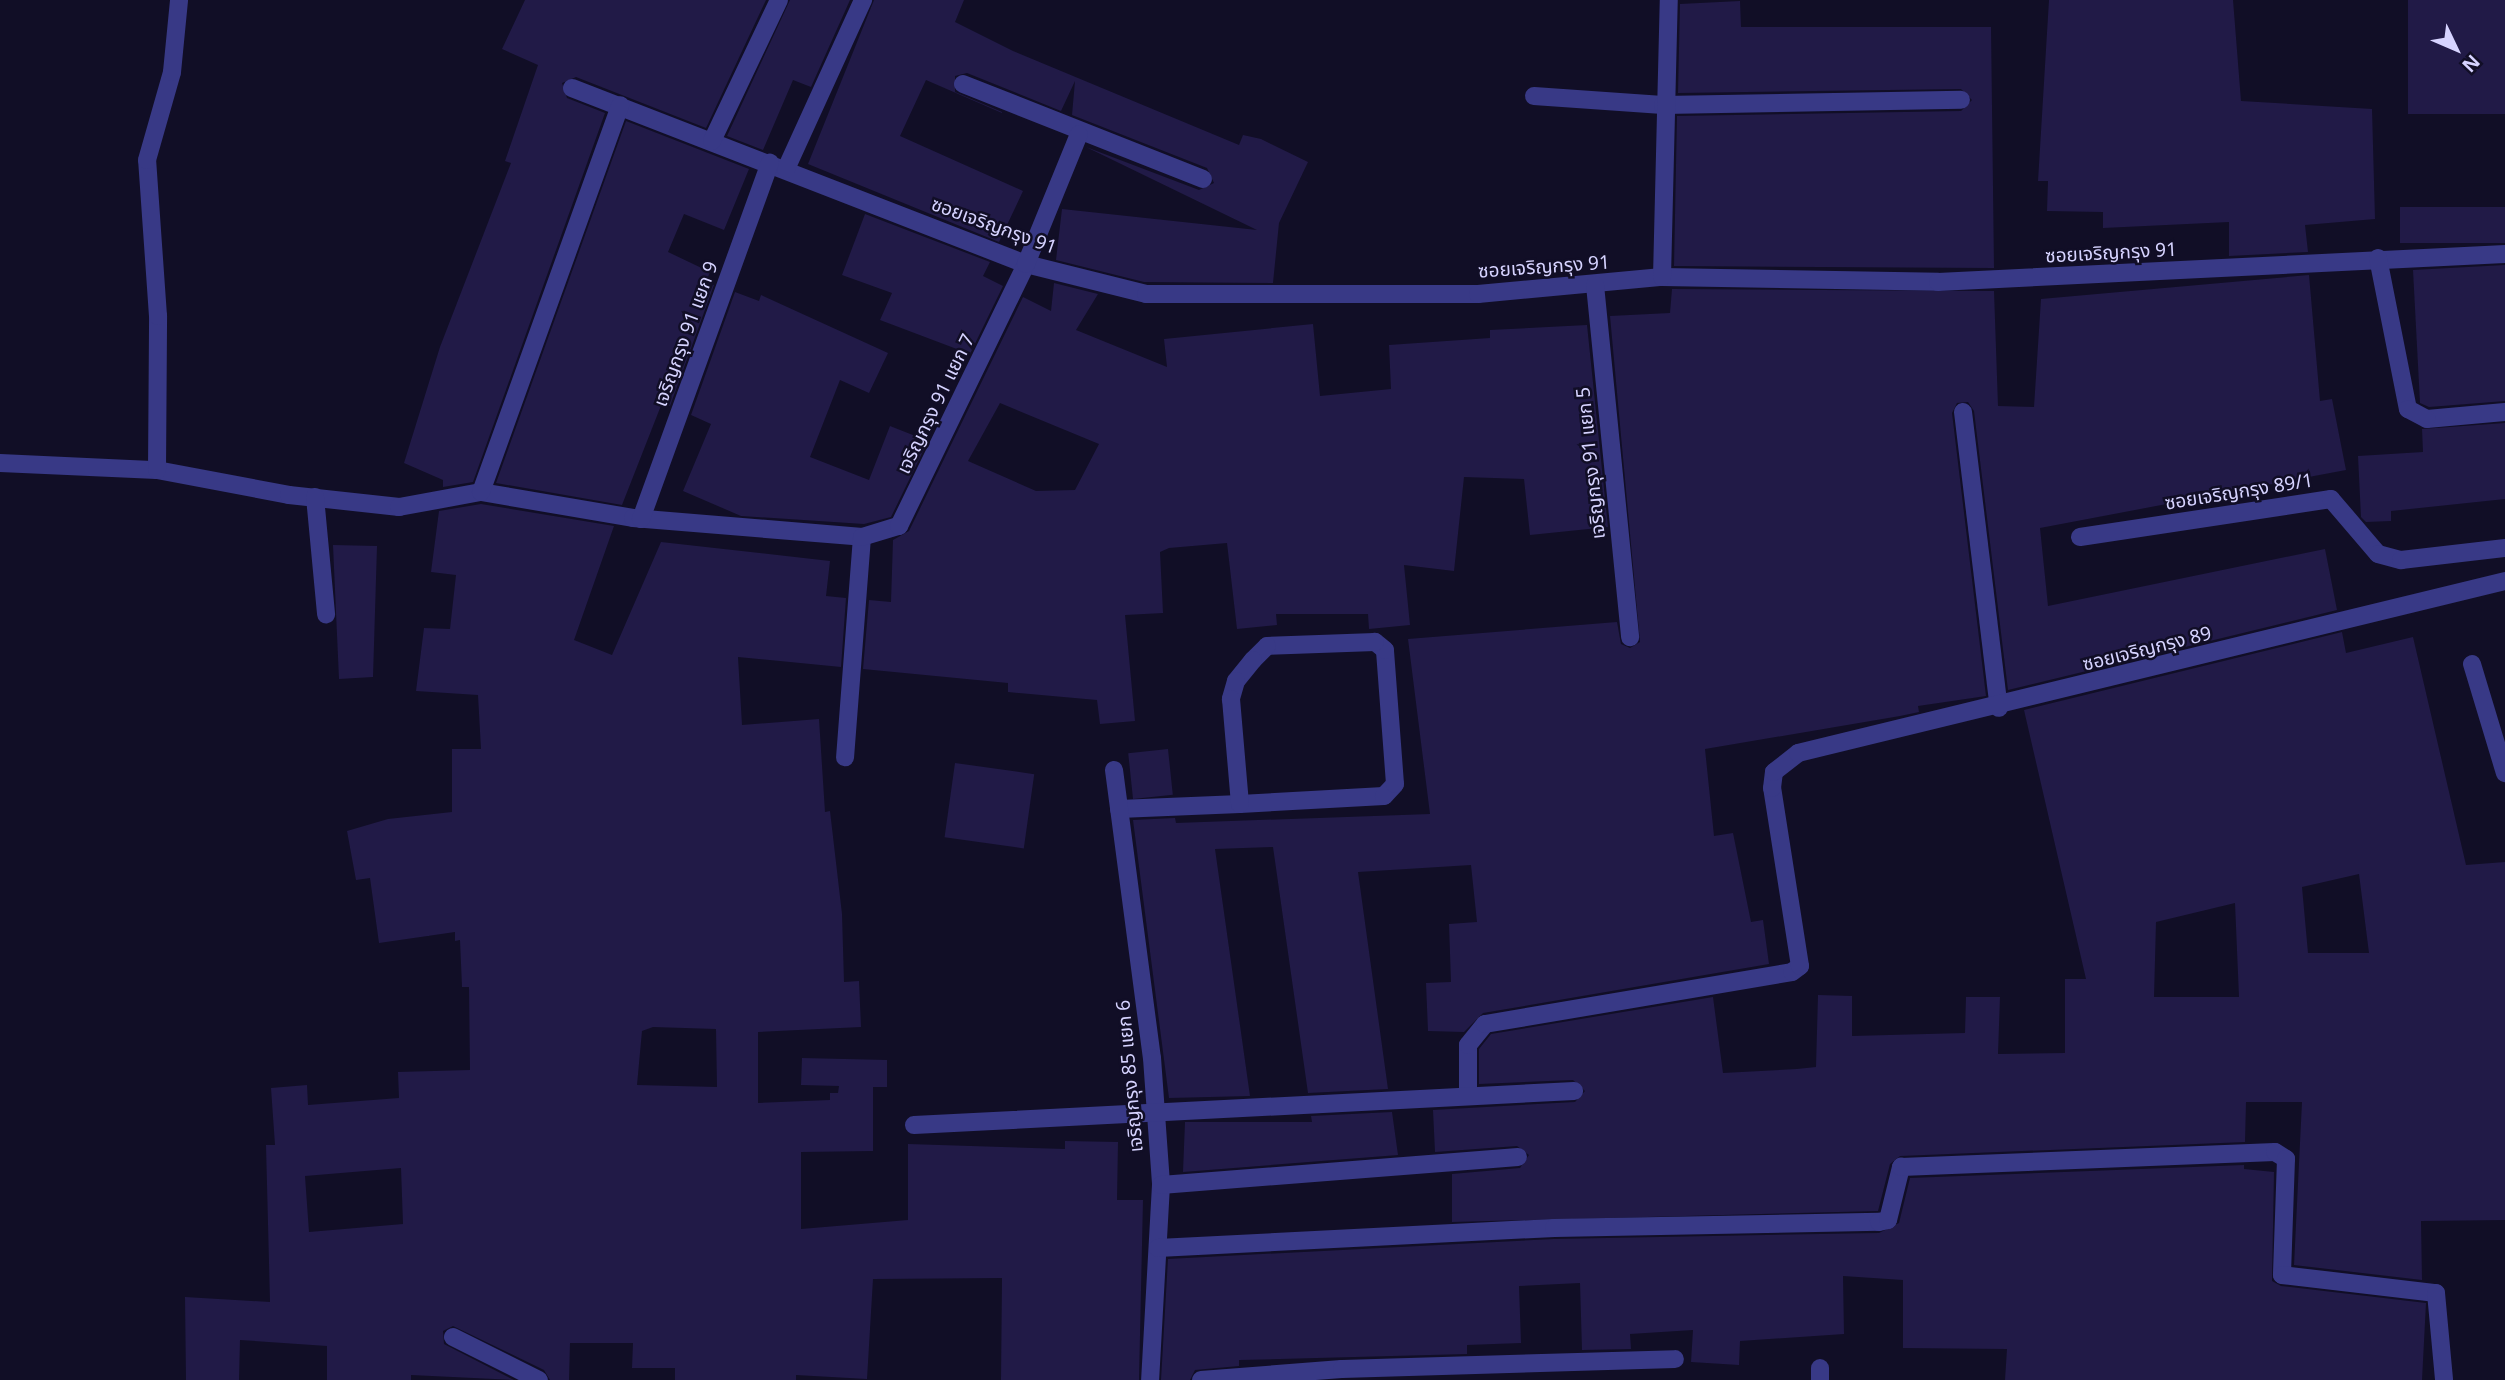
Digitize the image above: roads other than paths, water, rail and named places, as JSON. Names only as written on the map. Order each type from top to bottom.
[{"type":"street","points":[[157,470],[158,316],[147,160],[172,72],[179,0]]},
{"type":"street","points":[[712,141],[779,0]]},
{"type":"street","name":"เจริญกรุง 91 แยก 9","points":[[641,519],[778,166],[863,0]]},
{"type":"street","points":[[1662,277],[1663,105],[1669,0]]},
{"type":"street","points":[[963,84],[1079,134],[1203,179]]},
{"type":"street","name":"ซอยเจริญกรุง 91","points":[[572,88],[1026,264],[1146,294],[1478,293],[1595,285],[1662,277],[1938,282],[2378,258],[2505,254]]},
{"type":"street","points":[[1534,96],[1663,105],[1961,100]]},
{"type":"street","points":[[481,492],[620,105]]},
{"type":"street","name":"เจริญกรุง 91 แยก 7","points":[[862,537],[899,526],[1026,264],[1079,134]]},
{"type":"street","points":[[2378,258],[2408,409],[2427,419],[2505,412]]},
{"type":"street","name":"เจริญกรุง 91 แยก 5","points":[[1595,285],[1630,637]]},
{"type":"street","points":[[1963,412],[1999,708]]},
{"type":"street","points":[[0,463],[157,470],[315,498],[399,507],[481,492],[641,519],[862,537],[845,757]]},
{"type":"street","points":[[315,498],[326,614]]},
{"type":"street","name":"ซอยเจริญกรุง 89/1","points":[[2080,537],[2331,499],[2378,554],[2401,560],[2505,548]]},
{"type":"street","name":"ซอยเจริญกรุง 89","points":[[1468,1096],[1468,1045],[1485,1024],[1792,972],[1800,966],[1772,788],[1774,772],[1798,753],[1999,708],[2505,581]]},
{"type":"street","points":[[1119,809],[1240,804],[1384,796],[1395,784],[1385,650],[1375,642],[1267,646],[1252,660],[1236,681],[1231,699],[1240,804]]},
{"type":"street","points":[[2472,664],[2505,773]]},
{"type":"street","name":"เจริญกรุง 85 แยก 6","points":[[1114,770],[1156,1109],[1161,1185],[1150,1380]]},
{"type":"street","points":[[914,1125],[1156,1109],[1574,1091]]},
{"type":"street","points":[[1158,1248],[1554,1228],[1879,1222],[1888,1220],[1901,1167],[2276,1152],[2286,1159],[2282,1275],[2436,1293],[2444,1380]]},
{"type":"street","points":[[1161,1185],[1518,1157]]},
{"type":"street","points":[[453,1337],[540,1380]]},
{"type":"street","points":[[1201,1380],[1342,1369],[1675,1359]]}]
